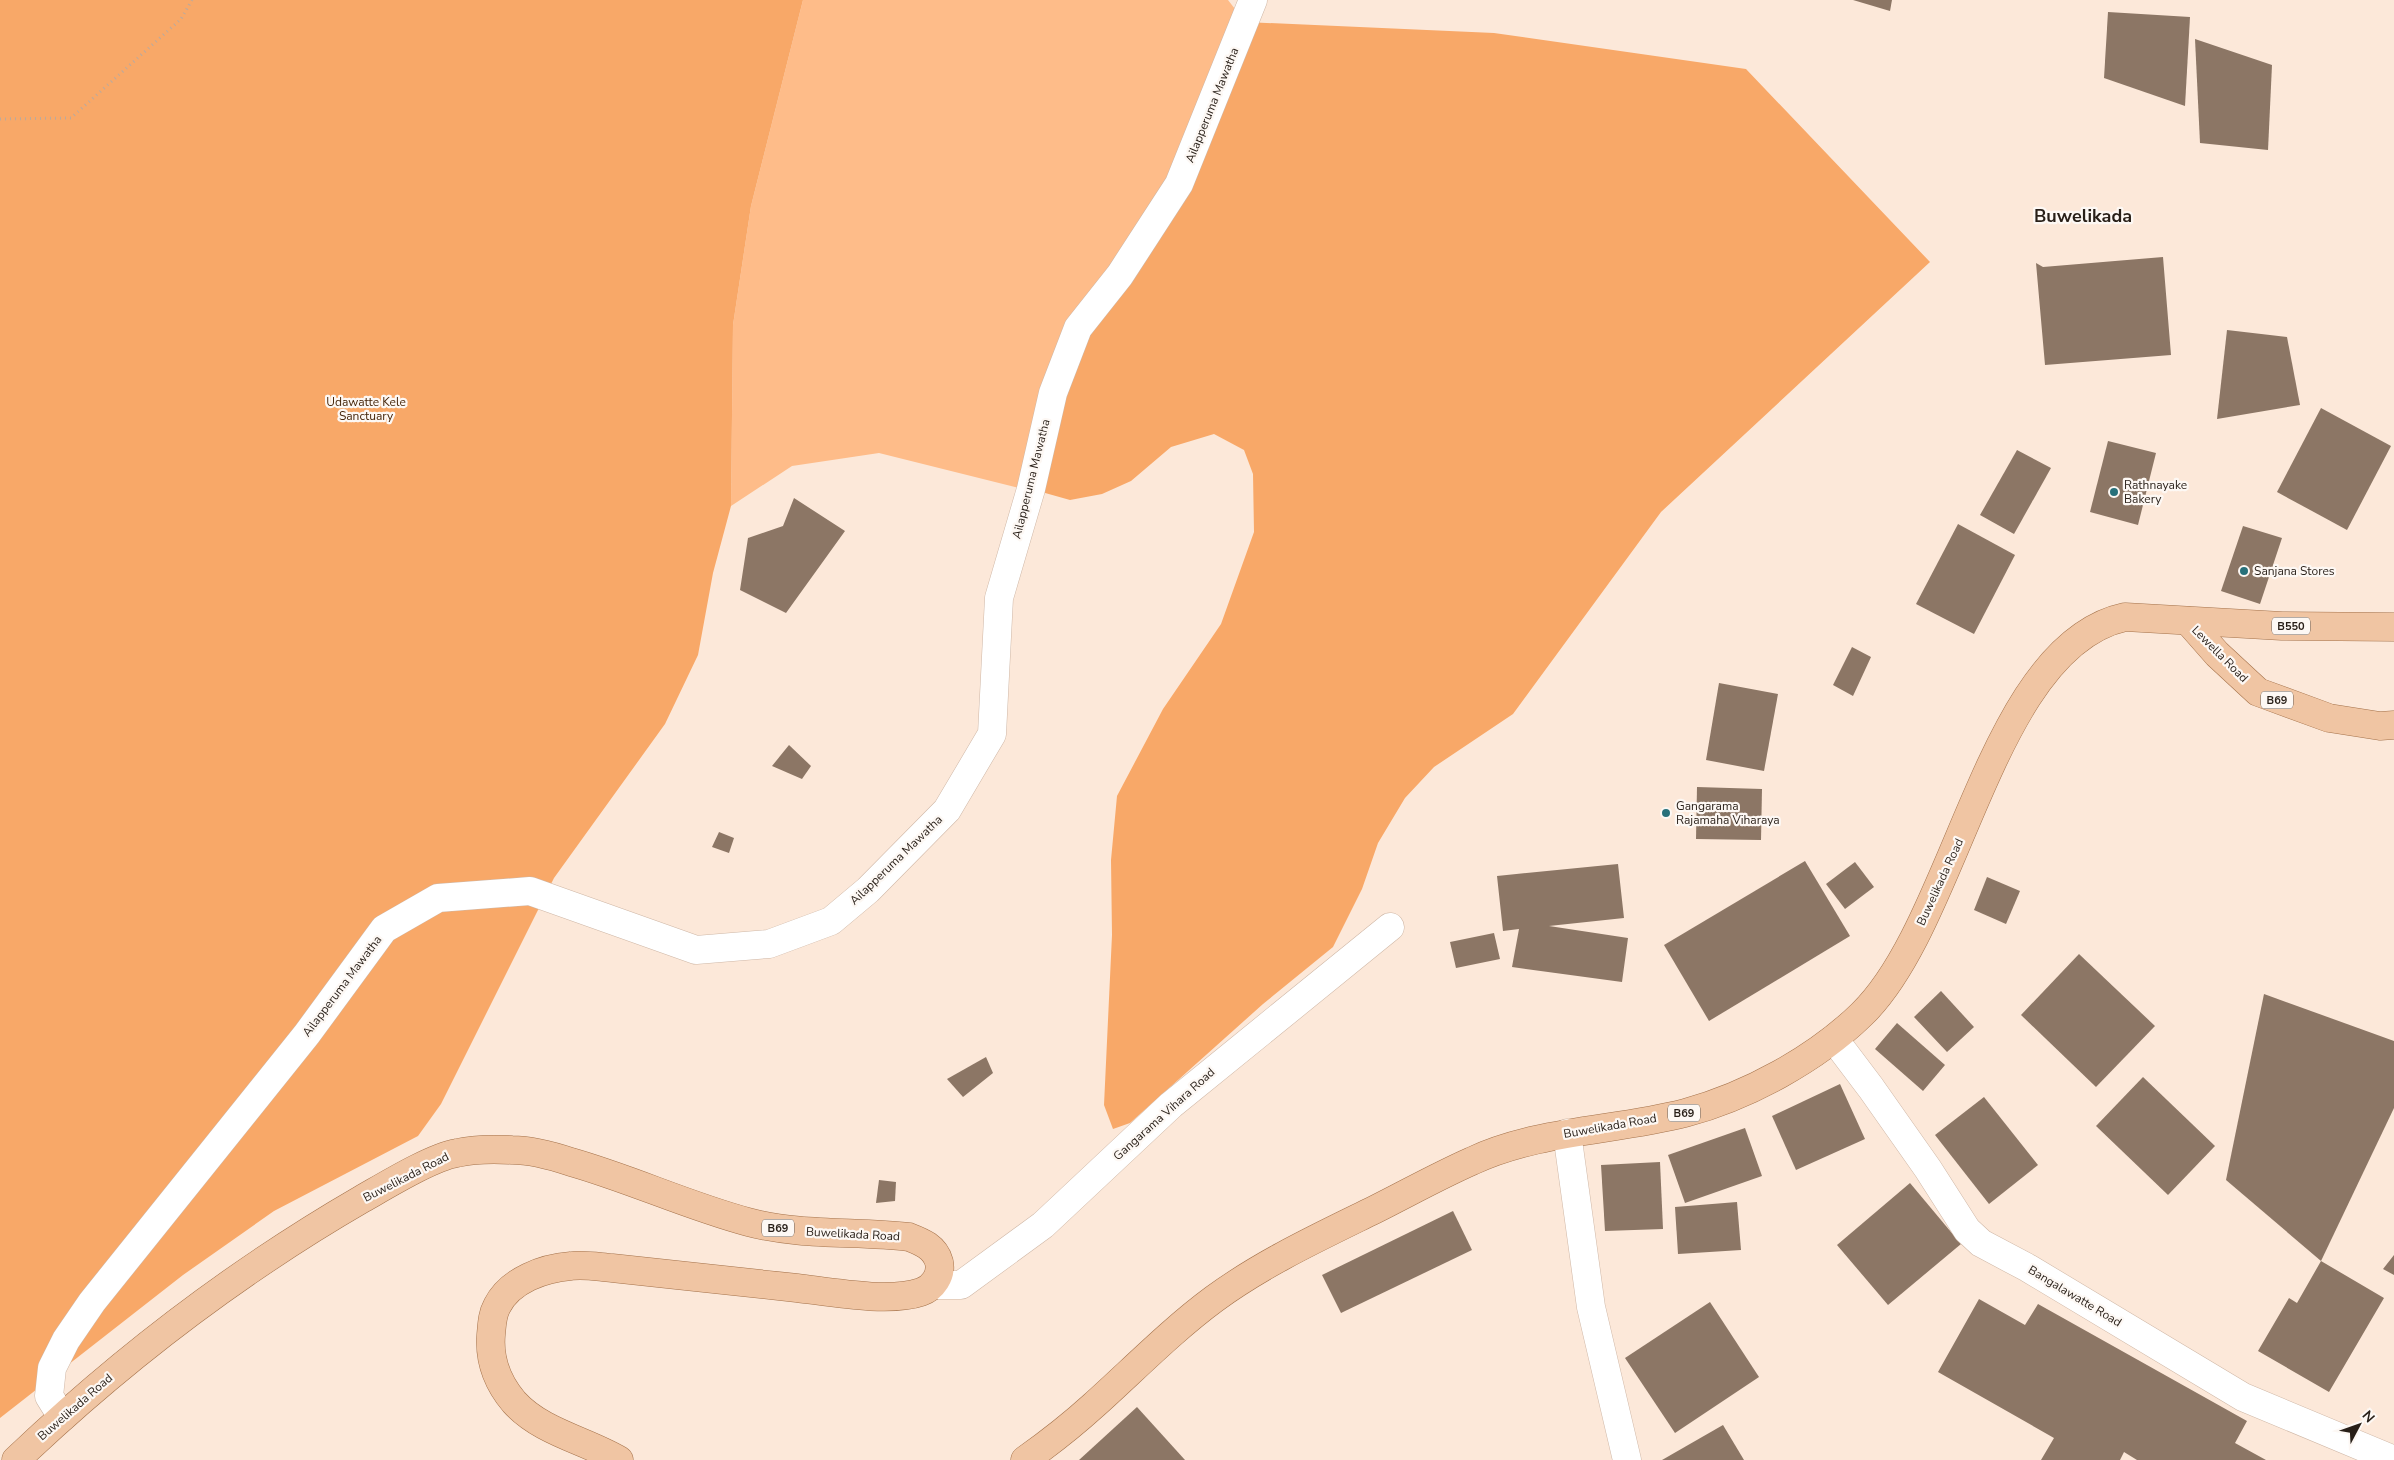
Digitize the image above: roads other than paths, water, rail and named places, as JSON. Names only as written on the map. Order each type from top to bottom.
[{"type":"main road","name":"Buwelikada Road","points":[[1025,1460],[1090,1410],[1213,1300],[1306,1243],[1475,1159],[1521,1144],[1567,1133],[1685,1113],[1726,1099],[1804,1060],[1834,1039],[1864,1013],[1887,986],[1907,952],[2013,720],[2034,686],[2052,662],[2076,640],[2106,621],[2125,617],[2157,617],[2188,621]]},
{"type":"main road","name":"B550","points":[[2188,621],[2394,627]]},
{"type":"main road","name":"Lewella Road","points":[[2188,621],[2217,654],[2258,692],[2329,718],[2380,726],[2394,725]]},
{"type":"main road","name":"Buwelikada Road","points":[[16,1460],[62,1417],[166,1330],[268,1255],[381,1188],[456,1153],[514,1150],[552,1156],[597,1169],[711,1211],[787,1230],[908,1237],[925,1244],[935,1253],[939,1264],[939,1274],[933,1285]]},
{"type":"main road","points":[[619,1460],[534,1420],[514,1402],[501,1382],[492,1360],[492,1320],[497,1305],[522,1281],[539,1272],[573,1265],[861,1296],[908,1295],[922,1292],[933,1285]]},
{"type":"street","name":"Ailapperuma Mawatha","points":[[62,1417],[49,1396],[52,1368],[66,1340],[92,1302],[306,1034],[384,929],[438,898],[530,891],[696,950],[769,944],[831,921],[868,890],[947,810],[992,734],[999,598],[1031,489],[1052,393],[1078,328],[1120,275],[1179,184],[1253,0]]},
{"type":"street","name":"Gangarama Vihara Road","points":[[933,1285],[961,1285],[1043,1225],[1171,1105],[1390,927]]},
{"type":"street","name":"Bangalawatte Road","points":[[1834,1039],[1877,1096],[1967,1230],[1981,1243],[2028,1268],[2243,1396],[2394,1460]]},
{"type":"street","points":[[1567,1133],[1591,1307],[1627,1460]]},
{"type":"place","name":"Rathnayake Bakery","points":[[2114,492]]},
{"type":"place","name":"Sanjana Stores","points":[[2244,571]]},
{"type":"place","name":"Gangarama Rajamaha Viharaya","points":[[1666,813]]},
{"type":"district","name":"Buwelikada","points":[[2083,216]]},
{"type":"park label","name":"Udawatte Kele Sanctuary","points":[[366,409]]}]
